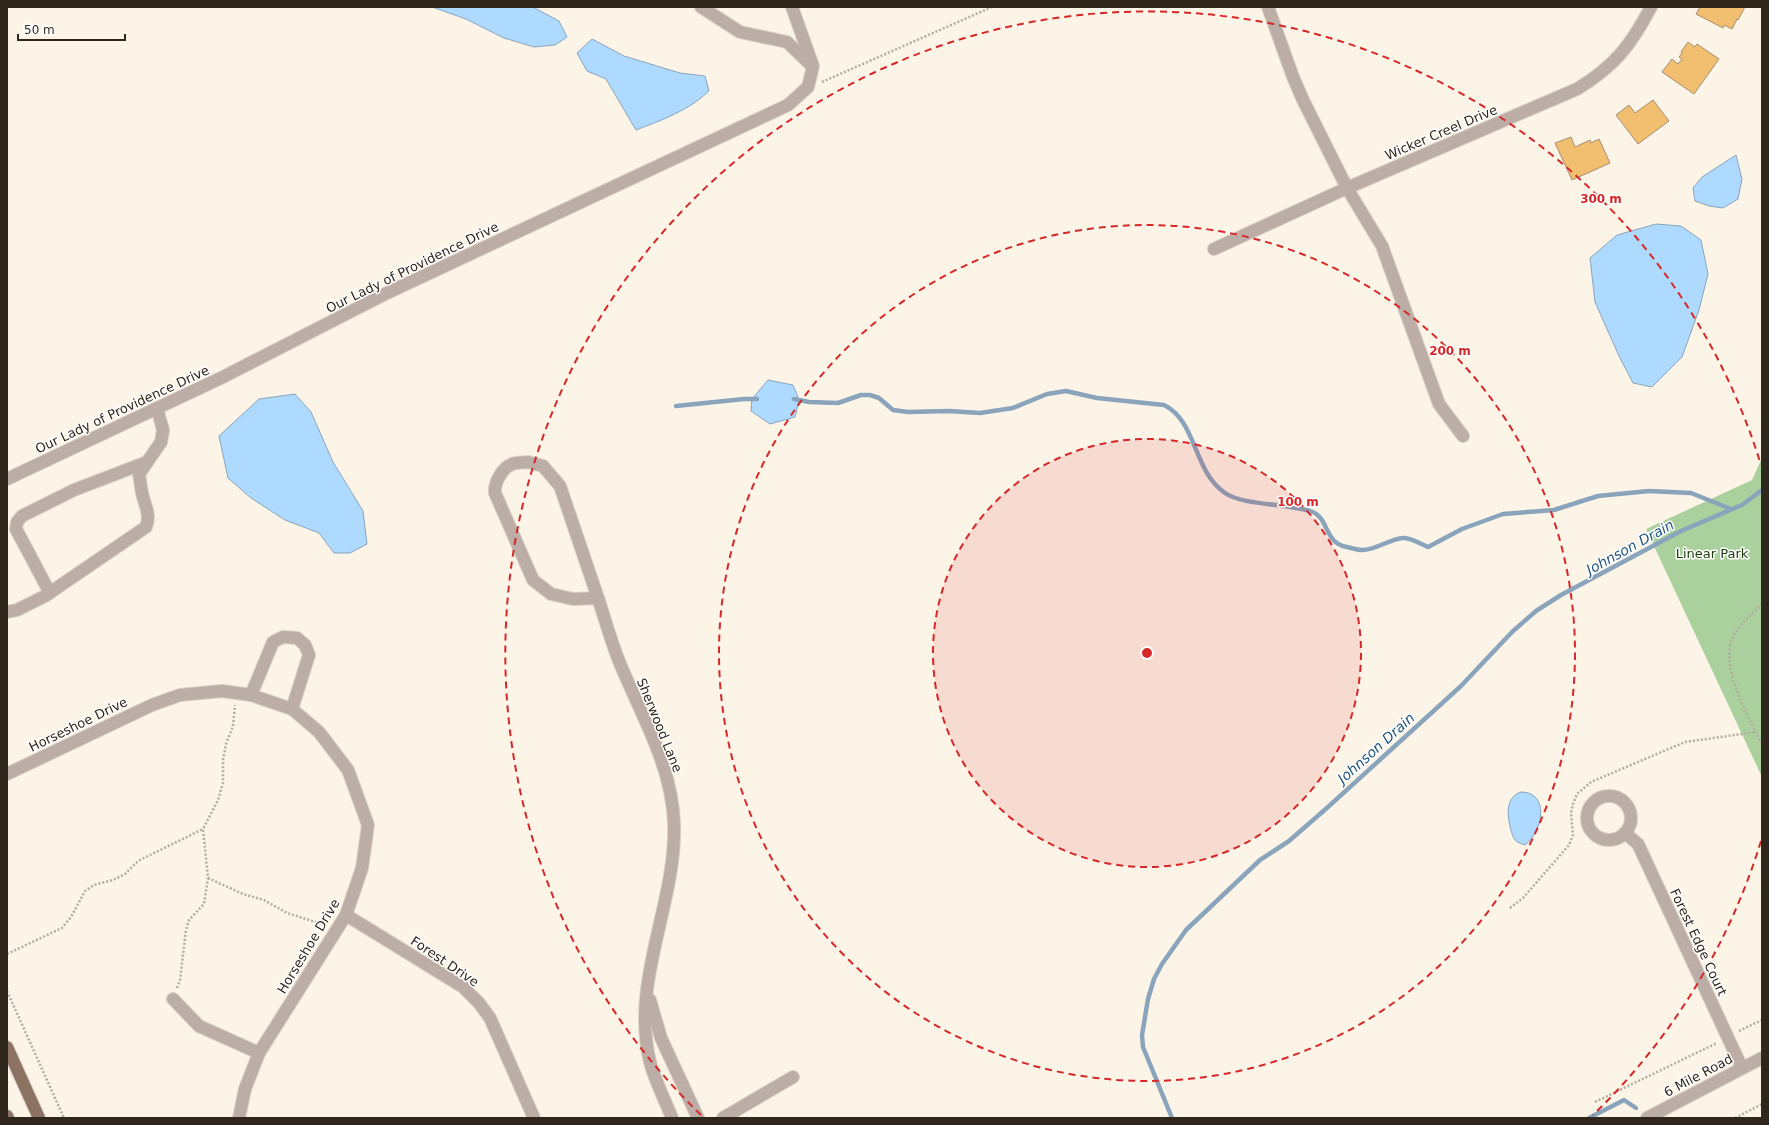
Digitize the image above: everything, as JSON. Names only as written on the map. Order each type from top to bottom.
[{"type":"main road","points":[[7,1047],[39,1118]]},
{"type":"street","points":[[701,7],[740,32],[787,42],[813,66]]},
{"type":"street","points":[[792,7],[813,66],[808,87]]},
{"type":"street","points":[[1268,7],[1293,77],[1303,100],[1347,188],[1382,246],[1440,404],[1463,436]]},
{"type":"street","name":"Wicker Creel Drive","points":[[1214,249],[1347,188],[1577,89],[1601,73],[1624,51],[1638,31],[1651,7]]},
{"type":"street","name":"Our Lady of Providence Drive","points":[[7,479],[223,377],[385,294],[788,105],[808,87]]},
{"type":"street","points":[[7,612],[17,610],[50,592],[146,527],[149,520],[148,510],[142,493],[139,474],[161,442],[162,430],[157,408]]},
{"type":"street","points":[[50,592],[16,529],[17,522],[22,516],[74,490],[147,462]]},
{"type":"street","name":"Sherwood Lane","points":[[598,598],[573,599],[550,594],[533,580],[495,493],[494,487],[502,473],[511,464],[528,462],[543,466],[560,486],[598,598],[618,660],[663,763],[672,801],[674,824],[673,852],[664,905],[647,985],[646,1017],[650,1062],[672,1118]]},
{"type":"street","points":[[251,695],[273,642],[283,637],[297,638],[306,645],[309,655],[292,709]]},
{"type":"street","name":"Horseshoe Drive","points":[[9,775],[152,705],[180,695],[222,691],[239,692],[251,695],[292,709],[319,732],[348,770],[368,825],[362,868],[346,915],[259,1053],[245,1089],[239,1118]]},
{"type":"street","name":"Forest Edge Court","points":[[1625,833],[1638,844],[1742,1068]]},
{"type":"street","name":"Forest Drive","points":[[346,915],[463,988],[479,1003],[490,1018],[534,1118]]},
{"type":"street","name":"Sherwood Lane","points":[[647,985],[661,1038],[698,1118]]},
{"type":"street","points":[[174,999],[199,1026],[259,1053]]},
{"type":"street","name":"6 Mile Road","points":[[1647,1118],[1762,1058]]},
{"type":"street","points":[[723,1118],[793,1077]]},
{"type":"path","points":[[808,87],[992,7]]},
{"type":"path","points":[[1762,604],[1735,633],[1730,645],[1729,660],[1732,678],[1762,745]]},
{"type":"path","points":[[174,999],[180,980],[186,930],[189,920],[204,904],[208,878],[204,829],[218,800],[223,783],[225,749],[233,726],[234,710],[239,692]]},
{"type":"path","points":[[1510,908],[1524,898],[1569,845],[1573,835],[1571,813],[1573,804],[1577,794],[1591,782],[1685,742],[1756,732]]},
{"type":"path","points":[[7,954],[62,928],[71,917],[85,891],[94,885],[112,880],[125,874],[138,861],[204,829]]},
{"type":"path","points":[[208,878],[243,894],[264,900],[286,913],[322,924],[335,931]]},
{"type":"path","points":[[7,991],[64,1118]]},
{"type":"path","points":[[1595,1102],[1709,1048],[1762,1020]]},
{"type":"path","points":[[1735,1118],[1762,1104]]},
{"type":"green space","name":"Linear Park","points":[[1762,458],[1762,777],[1646,529],[1752,480]]},
{"type":"water","points":[[432,7],[533,7],[559,21],[567,37],[555,45],[534,47],[504,38],[466,19]]},
{"type":"water","points":[[592,39],[624,56],[680,73],[705,76],[709,91],[684,109],[665,119],[636,130],[606,79],[587,71],[577,53]]},
{"type":"water","points":[[1736,155],[1742,179],[1738,199],[1723,208],[1709,206],[1695,201],[1693,188],[1702,177]]},
{"type":"water","points":[[1656,224],[1681,226],[1701,240],[1708,274],[1699,310],[1682,357],[1652,387],[1633,383],[1619,356],[1595,302],[1590,258],[1617,235]]},
{"type":"water","points":[[768,380],[793,385],[799,400],[795,417],[770,424],[751,411],[752,399]]},
{"type":"water","points":[[295,394],[311,412],[333,462],[363,511],[367,544],[350,553],[334,553],[319,533],[285,520],[251,498],[228,478],[219,436],[259,399]]},
{"type":"water","points":[[1521,792],[1530,794],[1537,799],[1541,814],[1536,832],[1525,845],[1517,842],[1514,838],[1508,816],[1510,802],[1516,794]]},
{"type":"building","points":[[1700,7],[1745,7],[1732,29],[1724,25],[1723,28],[1696,14]]},
{"type":"building","points":[[1688,42],[1695,47],[1697,44],[1719,59],[1694,94],[1662,72],[1672,59],[1678,64],[1682,59],[1679,57],[1682,53],[1681,52]]},
{"type":"building","points":[[1653,100],[1669,121],[1638,144],[1616,115],[1629,105],[1635,113]]},
{"type":"building","points":[[1571,137],[1575,147],[1590,140],[1591,143],[1599,139],[1610,163],[1572,180],[1555,143]]},
{"type":"waterway","points":[[794,399],[809,402],[838,403],[861,395],[870,395],[879,398],[893,410],[908,412],[949,411],[980,413],[1013,408],[1047,394],[1066,391],[1097,398],[1164,405],[1175,412],[1183,422],[1207,472],[1215,484],[1225,493],[1243,500],[1303,509],[1313,512],[1322,520],[1334,541],[1340,545],[1360,550],[1367,550],[1393,540],[1403,538],[1428,547],[1462,529],[1503,514],[1554,510],[1598,496],[1649,491],[1691,493],[1731,509]]},
{"type":"waterway","points":[[676,406],[757,399]]},
{"type":"waterway","name":"Johnson Drain","points":[[1172,1118],[1143,1047],[1142,1035],[1148,999],[1154,979],[1162,964],[1186,930],[1260,860],[1289,841],[1461,686],[1512,632],[1536,611],[1561,595],[1681,531],[1742,505],[1762,490]]},
{"type":"waterway","points":[[1589,1118],[1624,1100],[1636,1108]]}]
